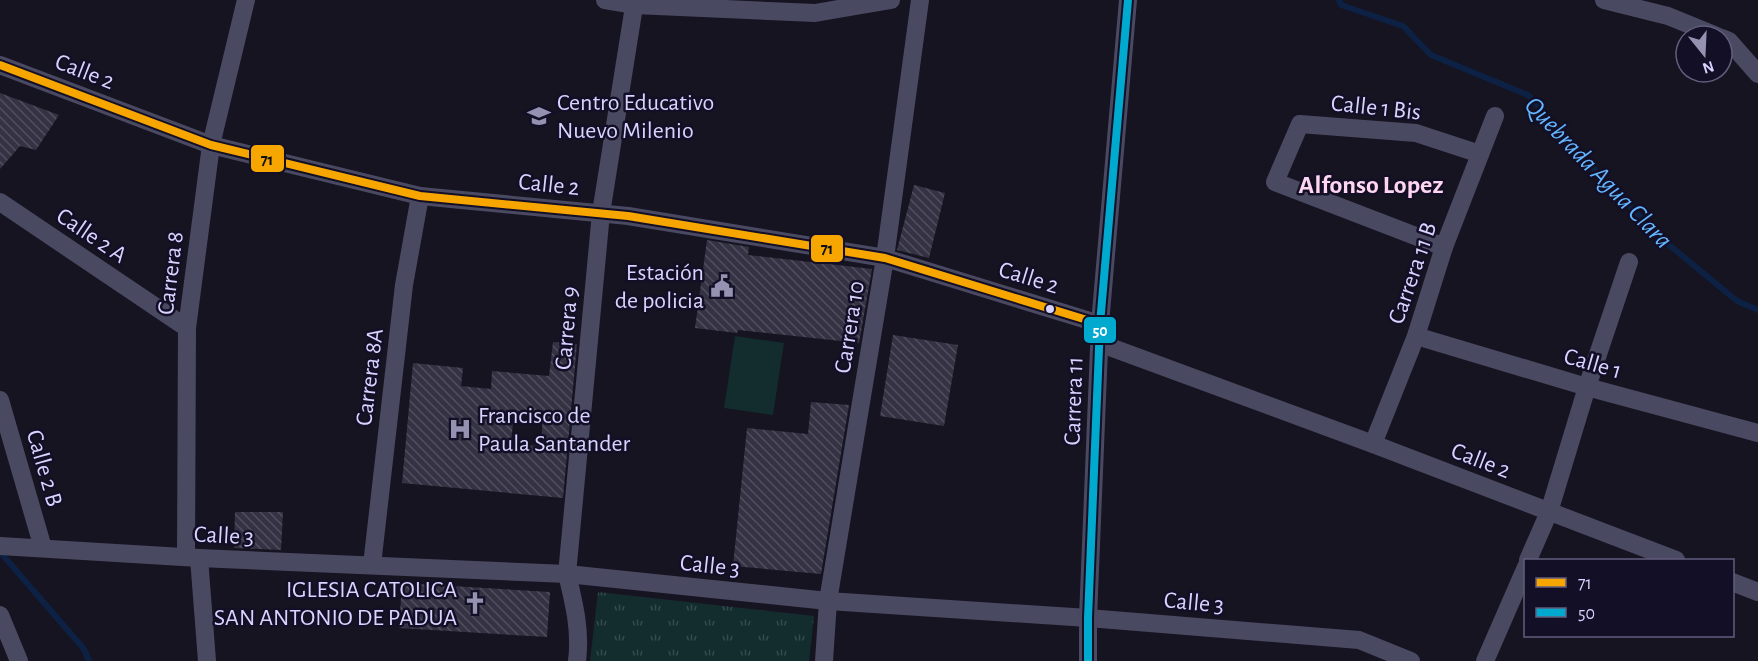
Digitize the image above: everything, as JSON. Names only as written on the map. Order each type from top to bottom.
[{"type":"street","name":"Carrera 8","points":[[207,661],[193,558],[187,328],[211,145],[246,0]]},
{"type":"street","points":[[605,0],[815,13],[891,0]]},
{"type":"street","name":"Carrera 10","points":[[824,661],[828,601],[885,258],[921,0]]},
{"type":"street","name":"Carrera 11","points":[[1089,661],[1100,324],[1128,0]]},
{"type":"street","points":[[1604,0],[1668,16],[1688,24]]},
{"type":"street","name":"Carrera 9","points":[[577,661],[579,648],[576,611],[567,574],[601,213],[635,3]]},
{"type":"street","points":[[1734,47],[1758,74]]},
{"type":"street","name":"Calle 2","points":[[0,65],[211,145],[420,196],[628,216],[885,258],[1100,324]]},
{"type":"street","name":"Carrera 11 B","points":[[1374,444],[1416,336],[1444,247],[1495,116]]},
{"type":"street","name":"Calle 1 Bis","points":[[1444,247],[1275,182],[1300,124],[1416,133],[1480,154]]},
{"type":"street","name":"Carrera 8A","points":[[372,565],[404,285],[420,196]]},
{"type":"street","name":"Calle 2 A","points":[[0,202],[187,328]]},
{"type":"street","points":[[1529,559],[1549,512],[1587,387],[1629,262]]},
{"type":"street","name":"Calle 1","points":[[1416,336],[1587,387],[1758,433]]},
{"type":"street","name":"Calle 2","points":[[1099,344],[1374,444],[1671,559]]},
{"type":"street","name":"Calle 2 B","points":[[0,400],[36,547]]},
{"type":"street","name":"Calle 3","points":[[0,546],[193,558],[567,574],[828,601],[1089,618],[1359,640],[1411,661]]},
{"type":"street","points":[[1485,661],[1524,572]]},
{"type":"street","points":[[1734,583],[1758,592]]},
{"type":"street","points":[[0,615],[20,661]]},
{"type":"green space","points":[[735,336],[784,343],[773,415],[724,408]]},
{"type":"green space","points":[[598,592],[814,616],[809,661],[590,661]]},
{"type":"building","points":[[0,93],[59,115],[36,150],[20,146],[0,169]]},
{"type":"building","points":[[914,185],[945,193],[929,258],[897,250]]},
{"type":"building","points":[[707,240],[749,247],[748,255],[872,269],[859,343],[738,330],[737,333],[695,328]]},
{"type":"building","points":[[893,335],[958,345],[944,426],[880,416]]},
{"type":"building","name":"Francisco de Paula Santander","points":[[553,342],[577,344],[563,498],[402,483],[413,363],[463,368],[461,386],[491,389],[492,371],[549,376]],"holes":[[[514,411],[543,413],[541,446],[511,444]]]},
{"type":"building","points":[[811,402],[849,405],[821,574],[733,566],[747,428],[808,434]]},
{"type":"building","points":[[235,512],[283,512],[281,550],[234,548]]},
{"type":"building","name":"IGLESIA CATOLICA SAN ANTONIO DE PADUA","points":[[402,583],[550,592],[547,637],[399,628]]},
{"type":"waterway","name":"Quebrada Agua Clara","points":[[1339,0],[1341,5],[1403,26],[1431,55],[1528,95],[1596,171],[1662,239],[1737,301],[1758,310]]},
{"type":"waterway","points":[[0,552],[84,649],[89,661]]},
{"type":"transit line","name":"50","points":[[1088,661],[1100,324],[1128,0]]},
{"type":"transit line","name":"71","points":[[0,65],[211,145],[420,196],[628,216],[885,258],[1100,324]]},
{"type":"place","name":"Centro Educativo Nuevo Milenio","points":[[539,116]]},
{"type":"place","name":"Estación de policia","points":[[722,286]]},
{"type":"place","name":"Francisco de Paula Santander","points":[[460,429]]},
{"type":"place","name":"IGLESIA CATOLICA SAN ANTONIO DE PADUA","points":[[475,603]]},
{"type":"district","name":"Alfonso Lopez","points":[[1371,184]]}]
